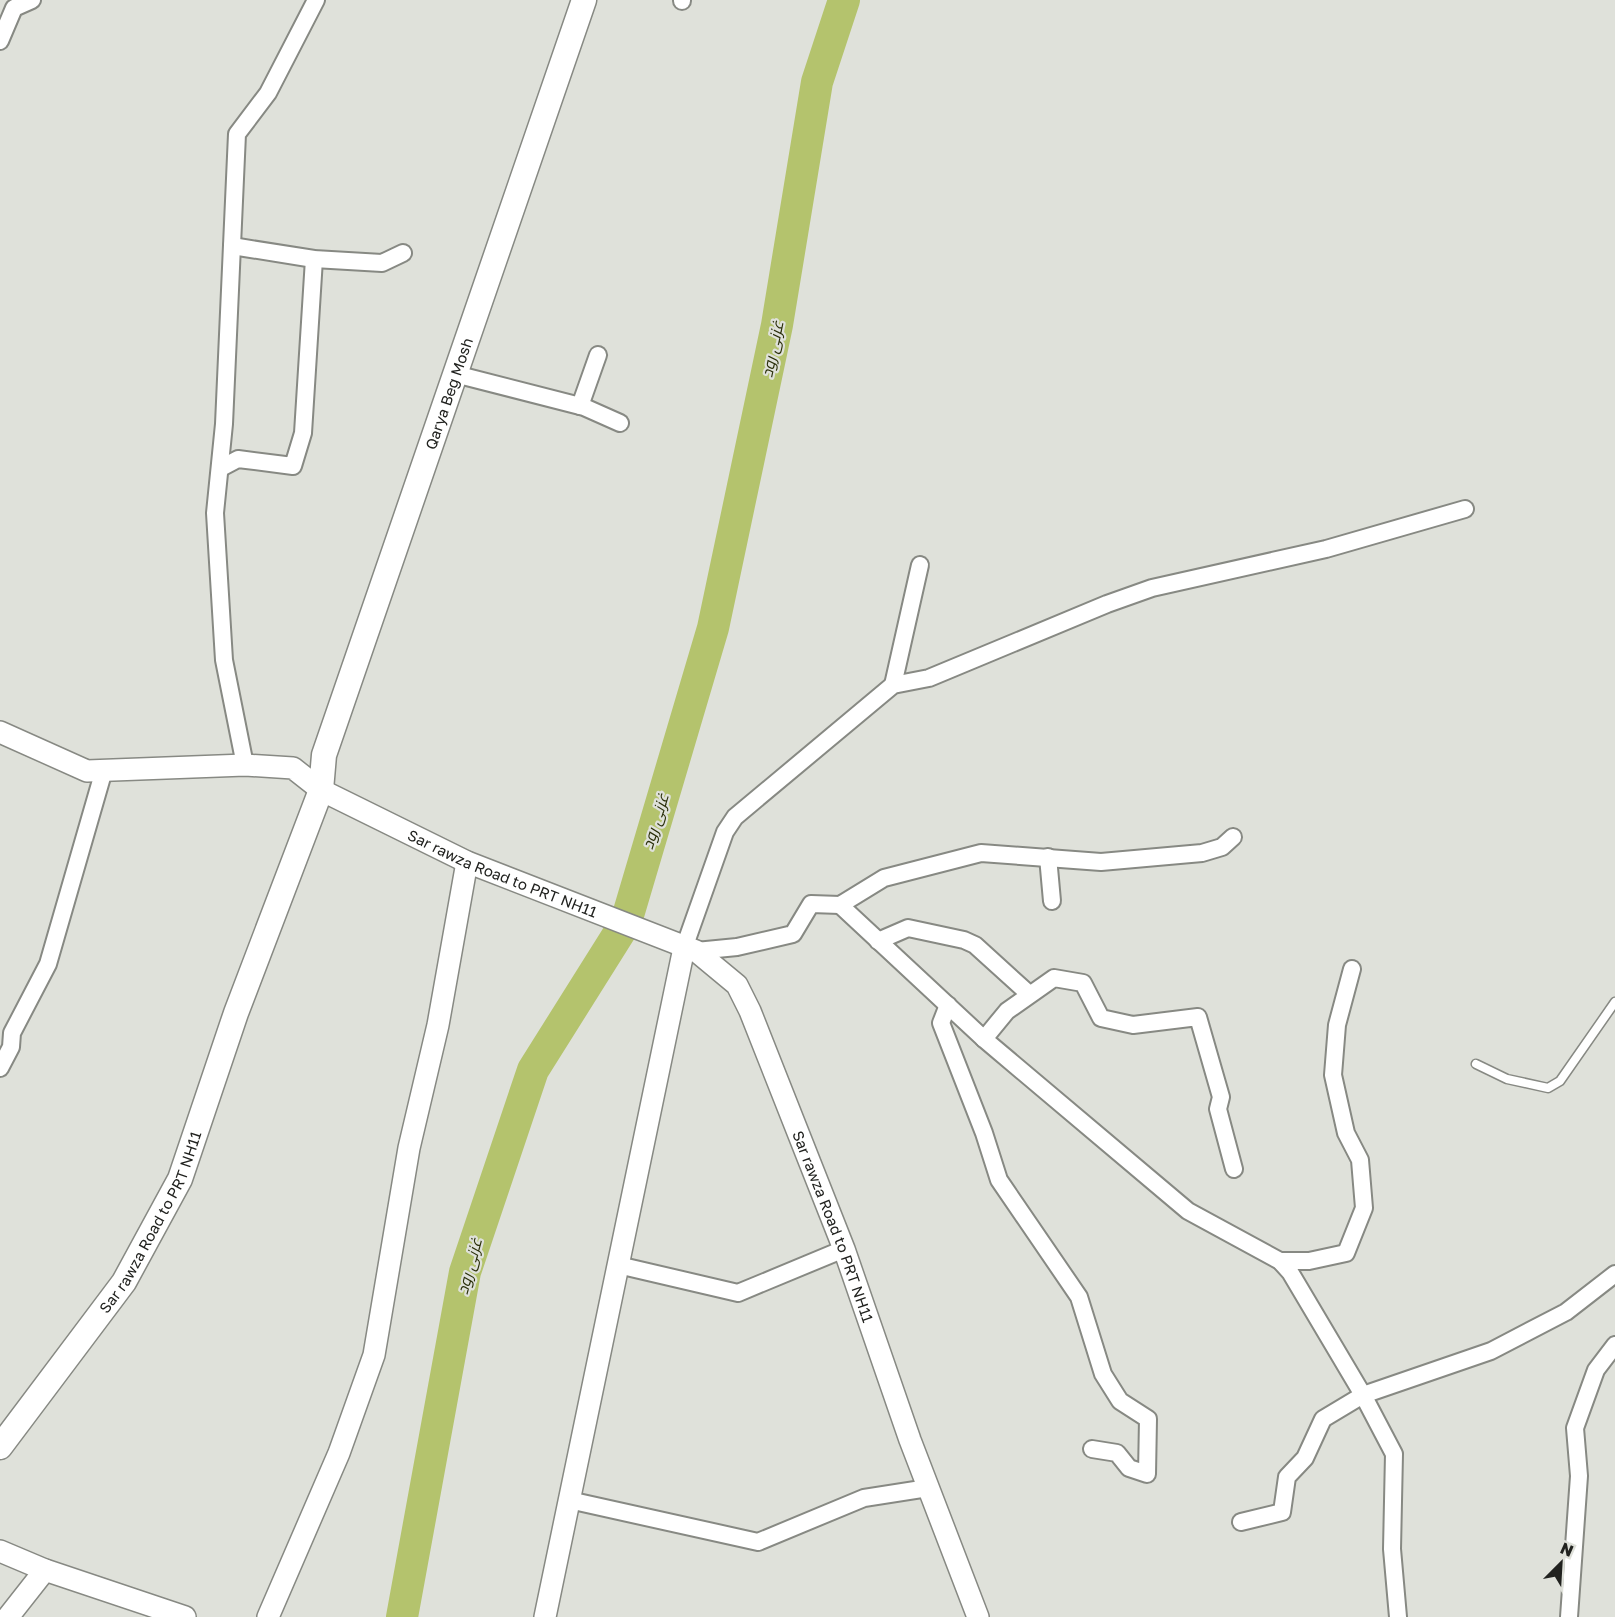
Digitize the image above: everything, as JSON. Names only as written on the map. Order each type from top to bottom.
[{"type":"main road","name":"Qarya Beg Mosh","points":[[321,790],[324,755],[584,0]]},
{"type":"main road","name":"Sar rawza Road to PRT NH11","points":[[0,1448],[124,1282],[180,1179],[236,1013],[321,790]]},
{"type":"street","points":[[0,41],[12,4],[32,0]]},
{"type":"street","points":[[245,765],[224,660],[216,513],[221,468],[237,134],[268,93],[316,0]]},
{"type":"street","points":[[232,246],[314,259],[382,263],[403,253]]},
{"type":"street","points":[[221,468],[238,459],[293,466],[303,433],[314,259]]},
{"type":"street","points":[[580,406],[598,355]]},
{"type":"street","points":[[455,374],[580,406],[620,423]]},
{"type":"street","points":[[545,1617],[683,947],[725,832],[735,817],[893,684],[929,678],[1107,604],[1152,588],[1326,549],[1465,509]]},
{"type":"street","points":[[893,684],[920,565]]},
{"type":"street","points":[[0,732],[87,771],[245,765],[293,768],[321,790]]},
{"type":"street","points":[[0,1068],[11,1047],[12,1033],[48,964],[104,770]]},
{"type":"street","name":"Sar rawza Road to PRT NH11","points":[[321,790],[467,862],[683,947],[737,985],[844,1249],[928,1488],[978,1617]]},
{"type":"street","points":[[683,947],[736,947],[793,934],[812,904],[840,905],[884,878],[981,853],[1101,862],[1202,853],[1222,847],[1233,837]]},
{"type":"street","points":[[1048,857],[1052,901]]},
{"type":"street","points":[[268,1617],[339,1453],[374,1355],[409,1148],[438,1025],[467,862]]},
{"type":"street","points":[[840,905],[984,1039],[1188,1211],[1280,1261],[1309,1262],[1346,1253],[1364,1208],[1360,1160],[1346,1133],[1333,1075],[1337,1025],[1352,969]]},
{"type":"street","points":[[878,941],[908,928],[964,940],[975,945],[1029,994]]},
{"type":"street","points":[[984,1039],[1007,1011],[1054,978],[1083,983],[1101,1018],[1133,1026],[1198,1017],[1221,1097],[1218,1109],[1234,1169]]},
{"type":"street","points":[[948,1005],[941,1023],[984,1133],[999,1180],[1079,1298],[1103,1374],[1120,1401],[1148,1419],[1147,1474],[1129,1468],[1117,1453],[1092,1449]]},
{"type":"street","points":[[618,1265],[738,1293],[844,1249]]},
{"type":"street","points":[[1280,1261],[1363,1395],[1394,1454],[1392,1549],[1398,1617]]},
{"type":"street","points":[[1241,1522],[1282,1512],[1287,1477],[1305,1458],[1323,1419],[1363,1395],[1491,1352],[1566,1312],[1615,1274]]},
{"type":"street","points":[[1569,1617],[1579,1476],[1575,1428],[1596,1370],[1615,1345]]},
{"type":"street","points":[[569,1500],[758,1542],[864,1498],[928,1488]]},
{"type":"street","points":[[0,1551],[45,1570],[185,1617]]},
{"type":"street","points":[[8,1617],[45,1570]]},
{"type":"lane","points":[[1476,1064],[1507,1079],[1548,1088],[1560,1081],[1615,1002]]},
{"type":"waterway","name":"غزنی رود","points":[[402,1617],[465,1272],[533,1070],[626,922],[713,628],[777,325],[817,82],[844,0]]}]
